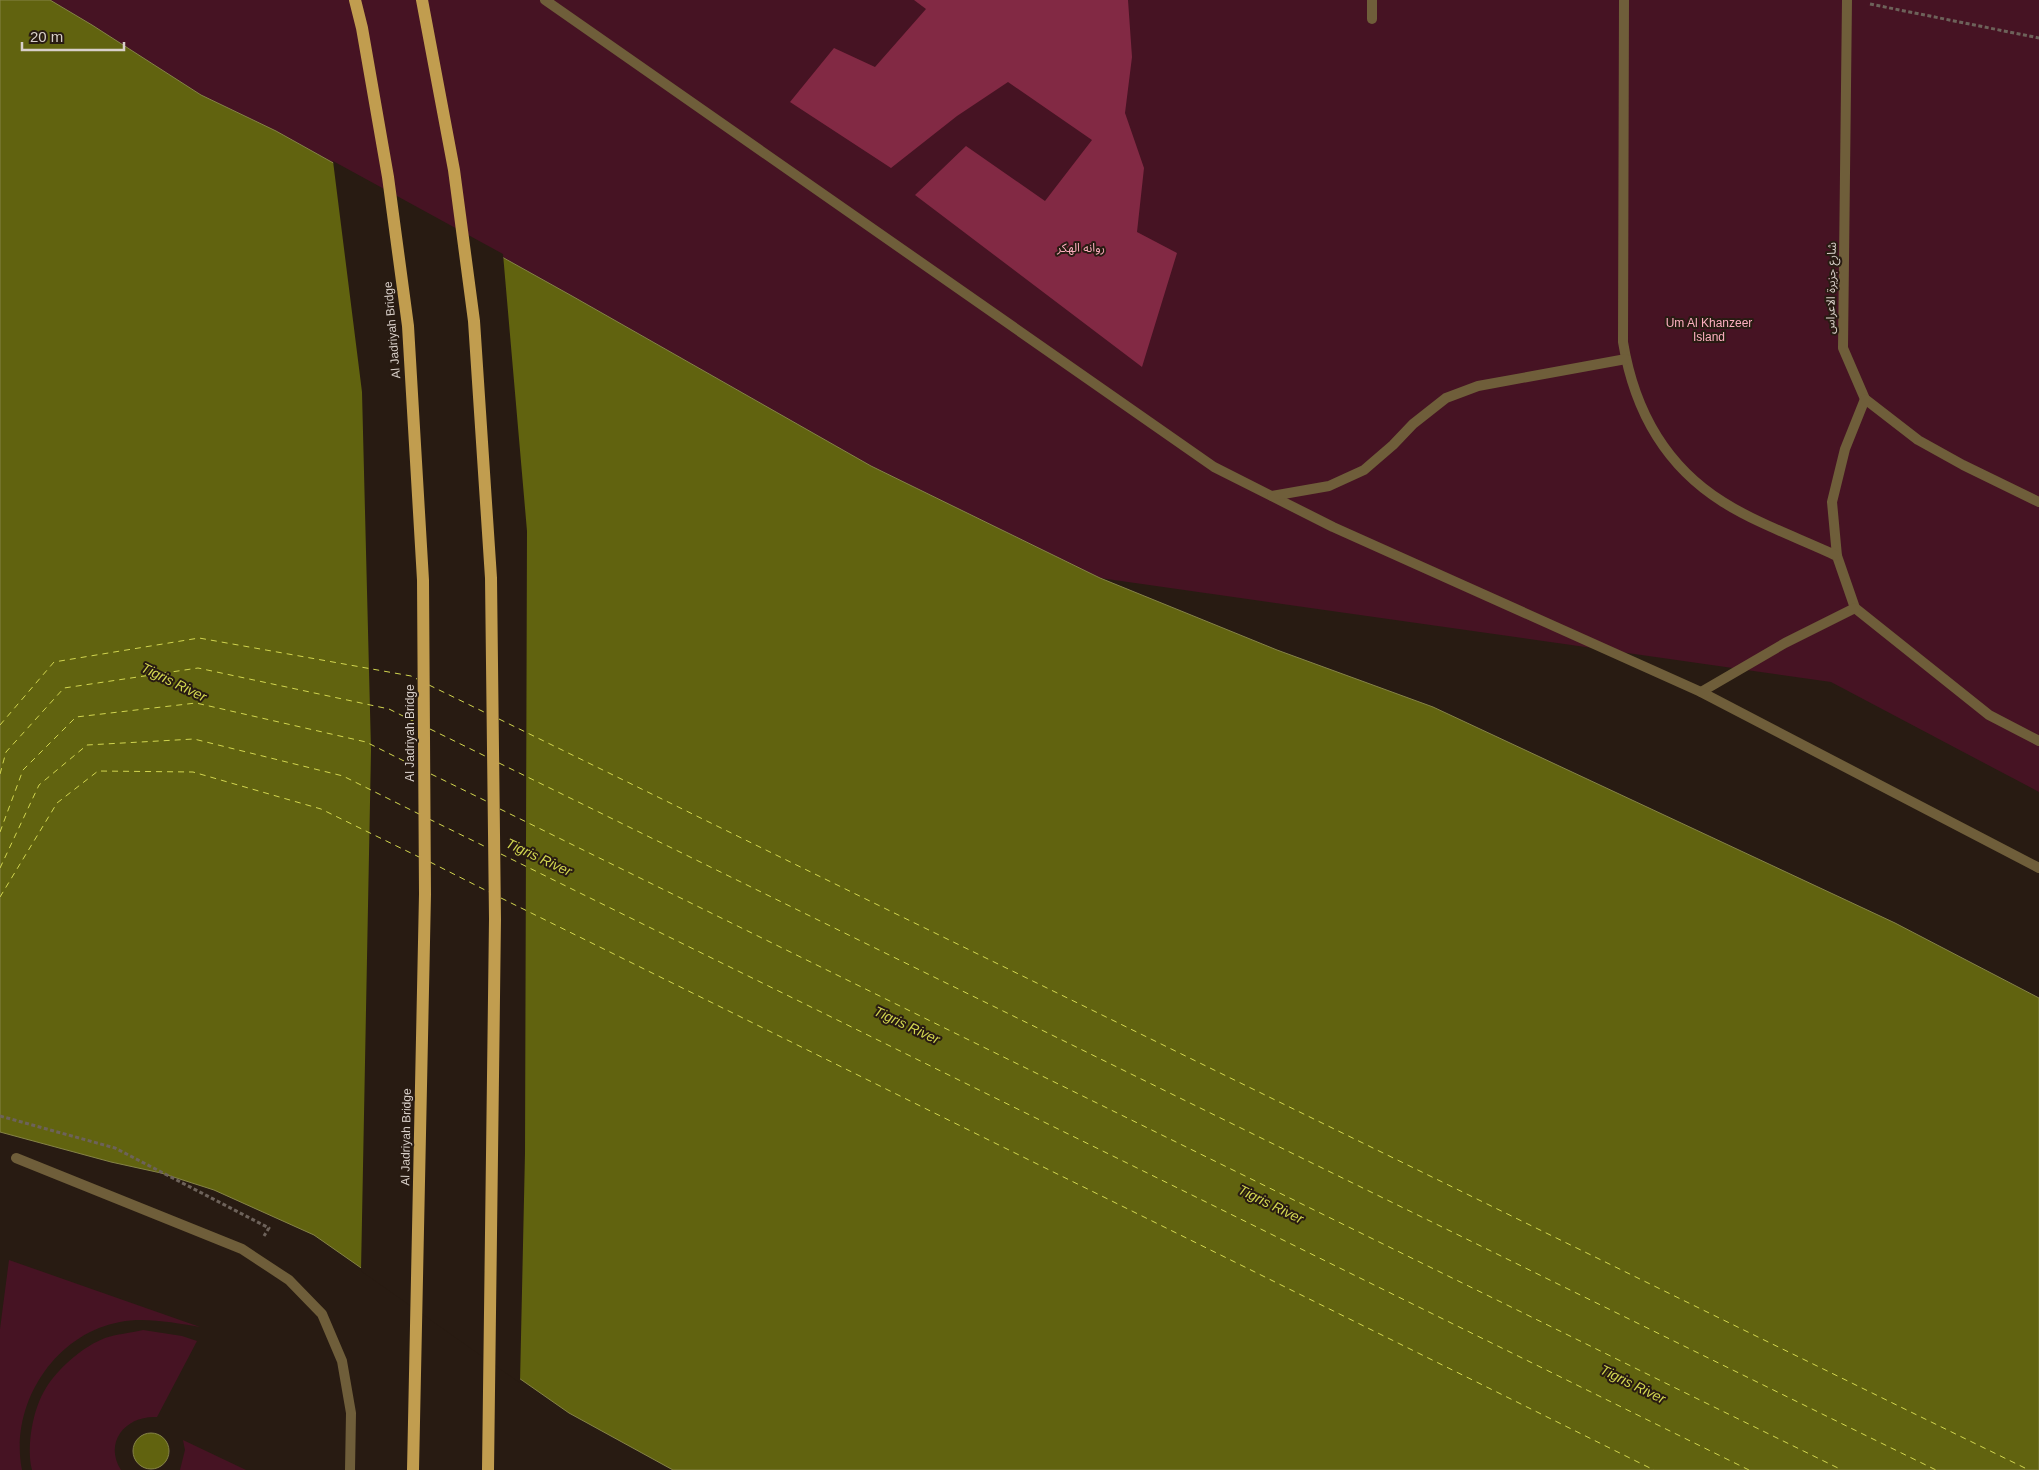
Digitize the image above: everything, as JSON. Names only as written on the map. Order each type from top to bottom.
[{"type":"main road","name":"Al Jadriyah Bridge","points":[[355,0],[362,28],[388,177],[408,326],[423,580],[424,894],[413,1470]]},
{"type":"main road","points":[[422,0],[454,170],[474,320],[491,578],[495,919],[488,1470]]},
{"type":"street","points":[[545,0],[1214,467],[1333,527],[1701,692],[2039,868]]},
{"type":"street","points":[[1372,0],[1372,19]]},
{"type":"street","points":[[1624,0],[1623,342],[1629,374],[1640,405],[1654,434],[1674,460],[1697,483],[1723,503],[1837,556]]},
{"type":"street","name":"شارع جزيرة الاعراس","points":[[1847,0],[1843,348],[1865,399],[1918,440],[1963,465],[2039,502]]},
{"type":"street","points":[[1272,496],[1329,486],[1364,470],[1393,445],[1413,424],[1446,398],[1478,386],[1626,359]]},
{"type":"street","points":[[1865,399],[1845,449],[1832,502],[1837,556],[1855,608],[1989,715],[2039,741]]},
{"type":"street","points":[[1701,692],[1786,643],[1855,608]]},
{"type":"street","points":[[16,1158],[242,1249],[290,1280],[322,1314],[342,1361],[352,1413],[350,1470]]},
{"type":"path","points":[[1867,4],[2039,38]]},
{"type":"path","points":[[0,1116],[115,1148],[269,1228],[253,1256]]},
{"type":"green space","name":"Um Al Khanzeer Island","points":[[50,0],[2039,0],[2039,792],[1831,682],[1100,578],[871,466],[276,131],[201,95]]},
{"type":"green space","name":"روانه الهكر","points":[[914,0],[1128,0],[1132,57],[1125,113],[1144,168],[1137,232],[1177,253],[1142,367],[915,195],[966,146],[1045,201],[1092,140],[1008,82],[957,116],[891,168],[790,102],[834,48],[875,67],[926,9]]},
{"type":"green space","points":[[9,1260],[200,1327],[160,1321],[120,1322],[96,1329],[75,1341],[57,1357],[41,1376],[30,1398],[23,1421],[20,1445],[22,1470],[0,1470],[0,1329]]},
{"type":"green space","points":[[143,1330],[182,1336],[197,1341],[157,1417],[136,1420],[121,1432],[115,1449],[116,1459],[121,1470],[32,1470],[30,1439],[34,1416],[41,1396],[51,1380],[72,1358],[89,1346],[109,1337]]},
{"type":"green space","points":[[183,1440],[246,1470],[180,1470],[185,1450]]},
{"type":"water","name":"Tigris River","points":[[0,0],[50,0],[201,95],[276,131],[871,466],[1100,578],[1277,650],[1433,707],[1895,923],[2039,998],[2039,1470],[673,1470],[569,1413],[314,1235],[214,1190],[161,1173],[111,1162],[0,1132]]},
{"type":"water","points":[[151,1433],[158,1434],[164,1438],[168,1444],[168,1458],[164,1464],[158,1468],[151,1469],[144,1468],[138,1464],[134,1458],[133,1451],[134,1444],[138,1438],[144,1434]]},
{"type":"pier","points":[[333,161],[503,254],[527,531],[525,1153],[520,1383],[361,1271],[371,750],[362,392]]},
{"type":"ferry route","points":[[0,725],[54,662],[199,638],[411,676],[417,679]]},
{"type":"ferry route","points":[[0,774],[6,752],[64,688],[198,668],[389,709],[419,724]]},
{"type":"ferry route","points":[[429,685],[486,713]]},
{"type":"ferry route","points":[[0,832],[23,770],[76,717],[196,703],[366,742],[418,768]]},
{"type":"ferry route","points":[[499,719],[2029,1470]]},
{"type":"ferry route","points":[[430,729],[487,757]]},
{"type":"ferry route","points":[[0,868],[39,785],[87,745],[194,739],[343,776],[419,814]]},
{"type":"ferry route","points":[[499,763],[1936,1470]]},
{"type":"ferry route","points":[[0,897],[57,803],[98,771],[193,772],[321,809],[419,857]]},
{"type":"ferry route","points":[[431,774],[488,802]]},
{"type":"ferry route","points":[[500,809],[1842,1470]]},
{"type":"ferry route","points":[[429,819],[488,848]]},
{"type":"ferry route","points":[[501,854],[1749,1470]]},
{"type":"ferry route","points":[[430,862],[489,892]]},
{"type":"ferry route","points":[[501,898],[1654,1470]]}]
